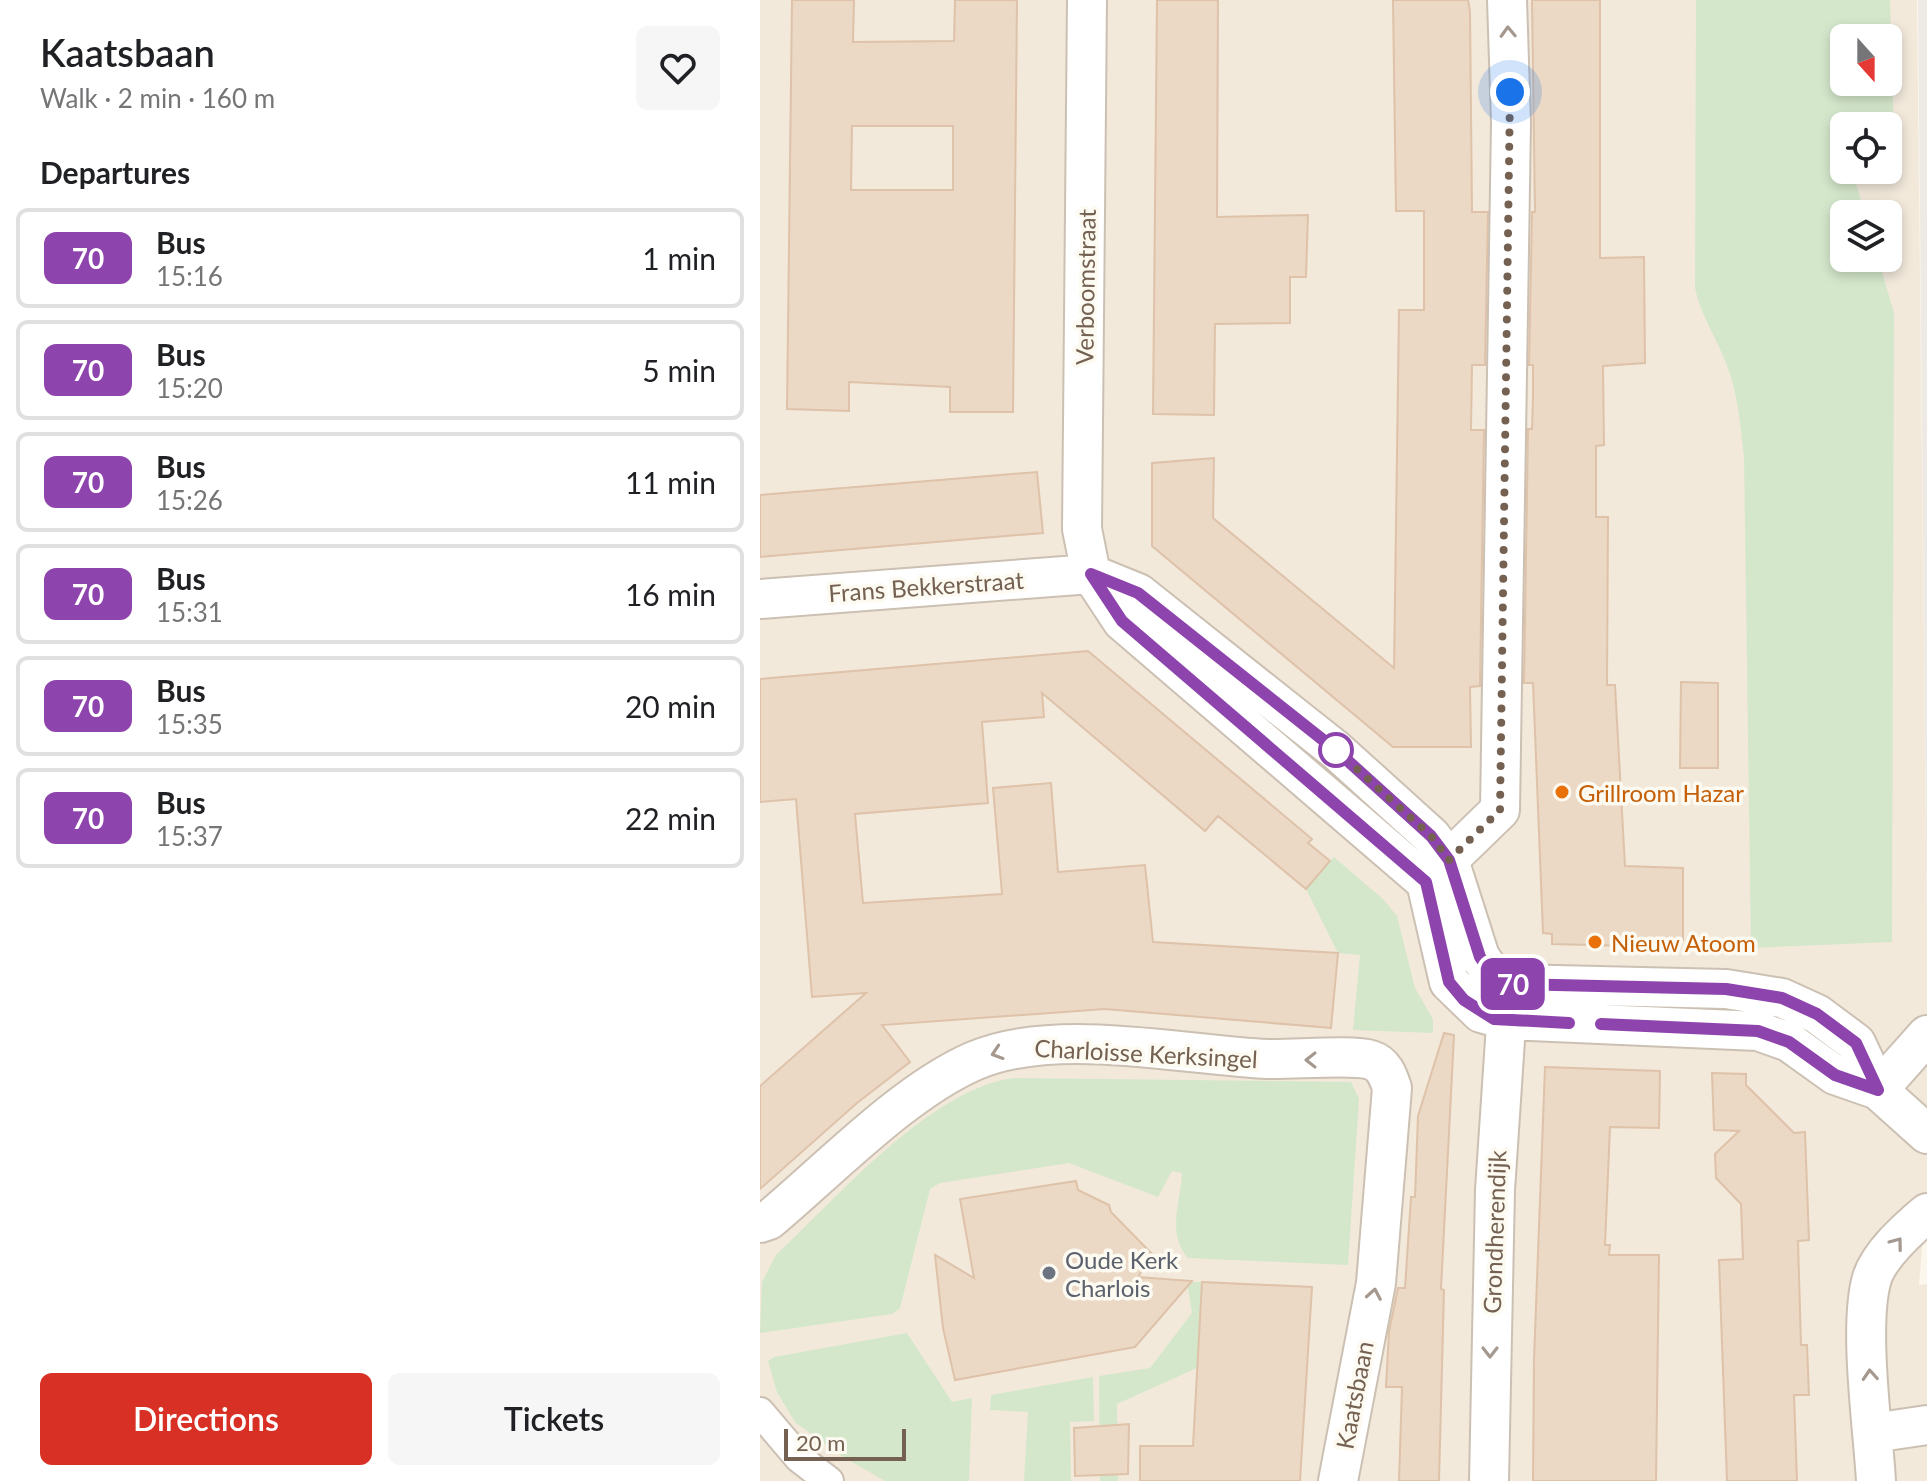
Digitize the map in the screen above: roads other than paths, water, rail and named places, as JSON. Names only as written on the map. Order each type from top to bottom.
[{"type":"street","name":"Verboomstraat","points":[[1087,0],[1082,529],[1091,574]]},
{"type":"street","points":[[1438,871],[1500,810],[1511,123],[1507,0]]},
{"type":"street","name":"Frans Bekkerstraat","points":[[760,599],[1091,574]]},
{"type":"street","points":[[1091,574],[1122,621],[1438,871],[1449,982],[1481,1013],[1508,1002],[1726,989],[1782,998],[1817,1014],[1856,1043],[1878,1090],[1927,1134]]},
{"type":"street","name":"Grondherendijk","points":[[1489,1481],[1495,1190],[1508,1002]]},
{"type":"street","points":[[1878,1090],[1927,1035]]},
{"type":"street","name":"Charloisse Kerksingel","points":[[764,1221],[921,1091],[971,1062],[999,1051],[1025,1046],[1106,1046],[1268,1059],[1371,1060],[1386,1070]]},
{"type":"street","name":"Kaatsbaan","points":[[1338,1481],[1376,1283],[1392,1088],[1386,1070]]},
{"type":"street","points":[[1876,1481],[1867,1338],[1873,1277],[1907,1230],[1927,1213]]},
{"type":"street","points":[[760,1412],[799,1458],[829,1481]]},
{"type":"street","points":[[1873,1433],[1927,1425]]},
{"type":"place","name":"Grillroom Hazar","points":[[1562,792]]},
{"type":"place","name":"Nieuw Atoom","points":[[1595,942]]},
{"type":"place","name":"Oude Kerk Charlois","points":[[1049,1273]]}]
